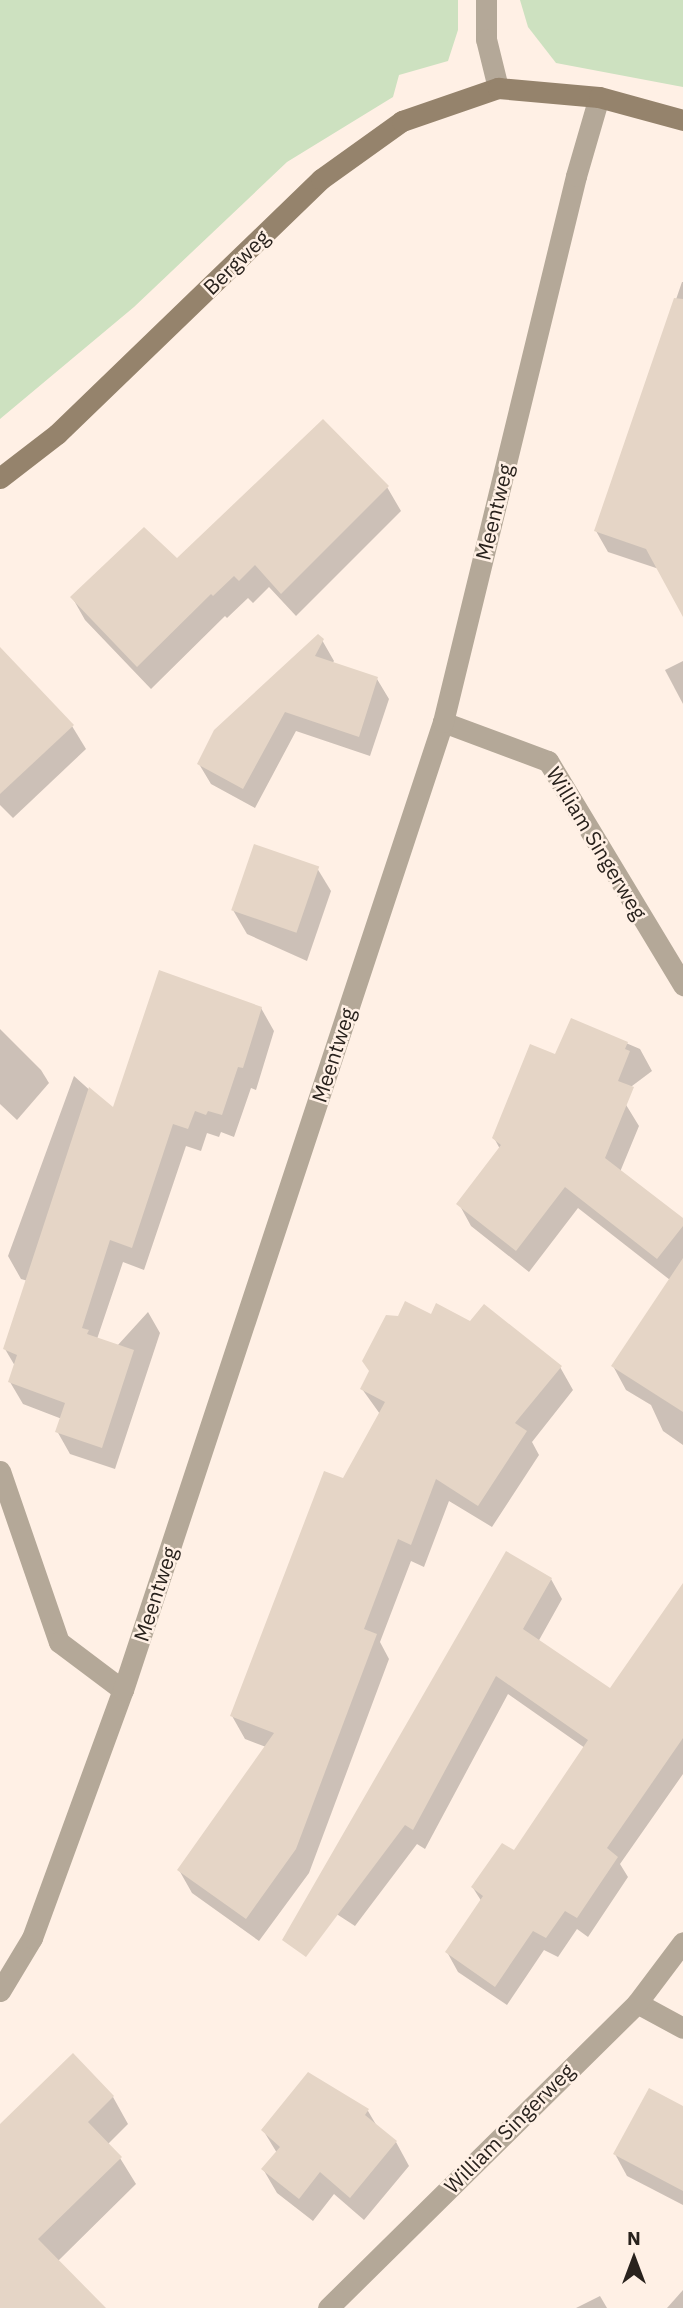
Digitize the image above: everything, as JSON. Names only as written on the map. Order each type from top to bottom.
[{"type":"street","points":[[486,0],[486,39],[498,89],[599,97],[683,120]]},
{"type":"street","name":"Bergweg","points":[[0,478],[57,434],[321,179],[402,121],[498,89]]},
{"type":"street","name":"Meentweg","points":[[0,1991],[32,1938],[124,1690],[443,722],[573,189],[599,97]]},
{"type":"street","name":"William Singerweg","points":[[443,722],[548,761],[683,985]]},
{"type":"street","points":[[0,1471],[59,1642],[124,1690]]},
{"type":"street","name":"William Singerweg","points":[[328,2308],[637,2003],[683,1942]]},
{"type":"street","points":[[637,2003],[683,2028]]},
{"type":"green space","points":[[0,0],[458,0],[458,30],[448,61],[399,75],[393,97],[287,162],[134,307],[0,419]]},
{"type":"green space","points":[[520,0],[683,0],[683,87],[556,63],[528,27]]},
{"type":"building","points":[[674,298],[683,299],[683,617],[646,549],[594,531]]},
{"type":"building","points":[[323,419],[389,486],[281,594],[255,565],[239,581],[234,576],[213,596],[211,594],[137,667],[70,597],[144,527],[177,558]]},
{"type":"building","points":[[318,634],[324,639],[315,656],[378,677],[359,737],[285,712],[243,789],[197,764],[214,730]]},
{"type":"building","points":[[0,647],[74,725],[0,794]]},
{"type":"building","points":[[254,844],[319,866],[296,933],[231,910]]},
{"type":"building","points":[[159,970],[262,1007],[243,1068],[238,1067],[222,1115],[208,1111],[206,1115],[195,1111],[188,1129],[173,1124],[132,1248],[110,1240],[82,1328],[89,1330],[87,1334],[134,1350],[102,1448],[55,1432],[65,1403],[8,1382],[17,1355],[3,1349],[89,1087],[113,1107]]},
{"type":"building","points":[[571,1018],[628,1042],[625,1049],[630,1051],[618,1081],[634,1087],[605,1158],[683,1218],[683,1226],[657,1259],[565,1187],[516,1251],[456,1204],[501,1145],[492,1138],[530,1044],[555,1054]]},
{"type":"building","points":[[683,1258],[683,1412],[611,1366]]},
{"type":"building","points":[[405,1301],[431,1314],[436,1303],[470,1321],[484,1304],[562,1366],[515,1423],[527,1431],[478,1506],[436,1479],[411,1545],[398,1539],[364,1629],[377,1634],[296,1849],[246,1919],[177,1870],[274,1733],[230,1716],[324,1471],[343,1478],[385,1402],[360,1389],[369,1371],[362,1361],[386,1315],[398,1316]]},
{"type":"building","points":[[506,1551],[552,1578],[523,1629],[610,1688],[683,1583],[683,1738],[607,1848],[618,1857],[577,1918],[565,1911],[546,1938],[533,1931],[495,1987],[445,1952],[483,1896],[471,1887],[502,1843],[514,1850],[588,1740],[496,1676],[413,1830],[405,1825],[306,1957],[282,1940]]},
{"type":"building","points":[[73,2053],[114,2096],[88,2122],[122,2157],[38,2239],[106,2308],[0,2308],[0,2124]]},
{"type":"building","points":[[308,2072],[369,2109],[365,2115],[397,2141],[350,2198],[320,2172],[299,2199],[261,2169],[280,2147],[261,2130]]},
{"type":"building","points":[[649,2088],[683,2106],[683,2191],[613,2154]]}]
